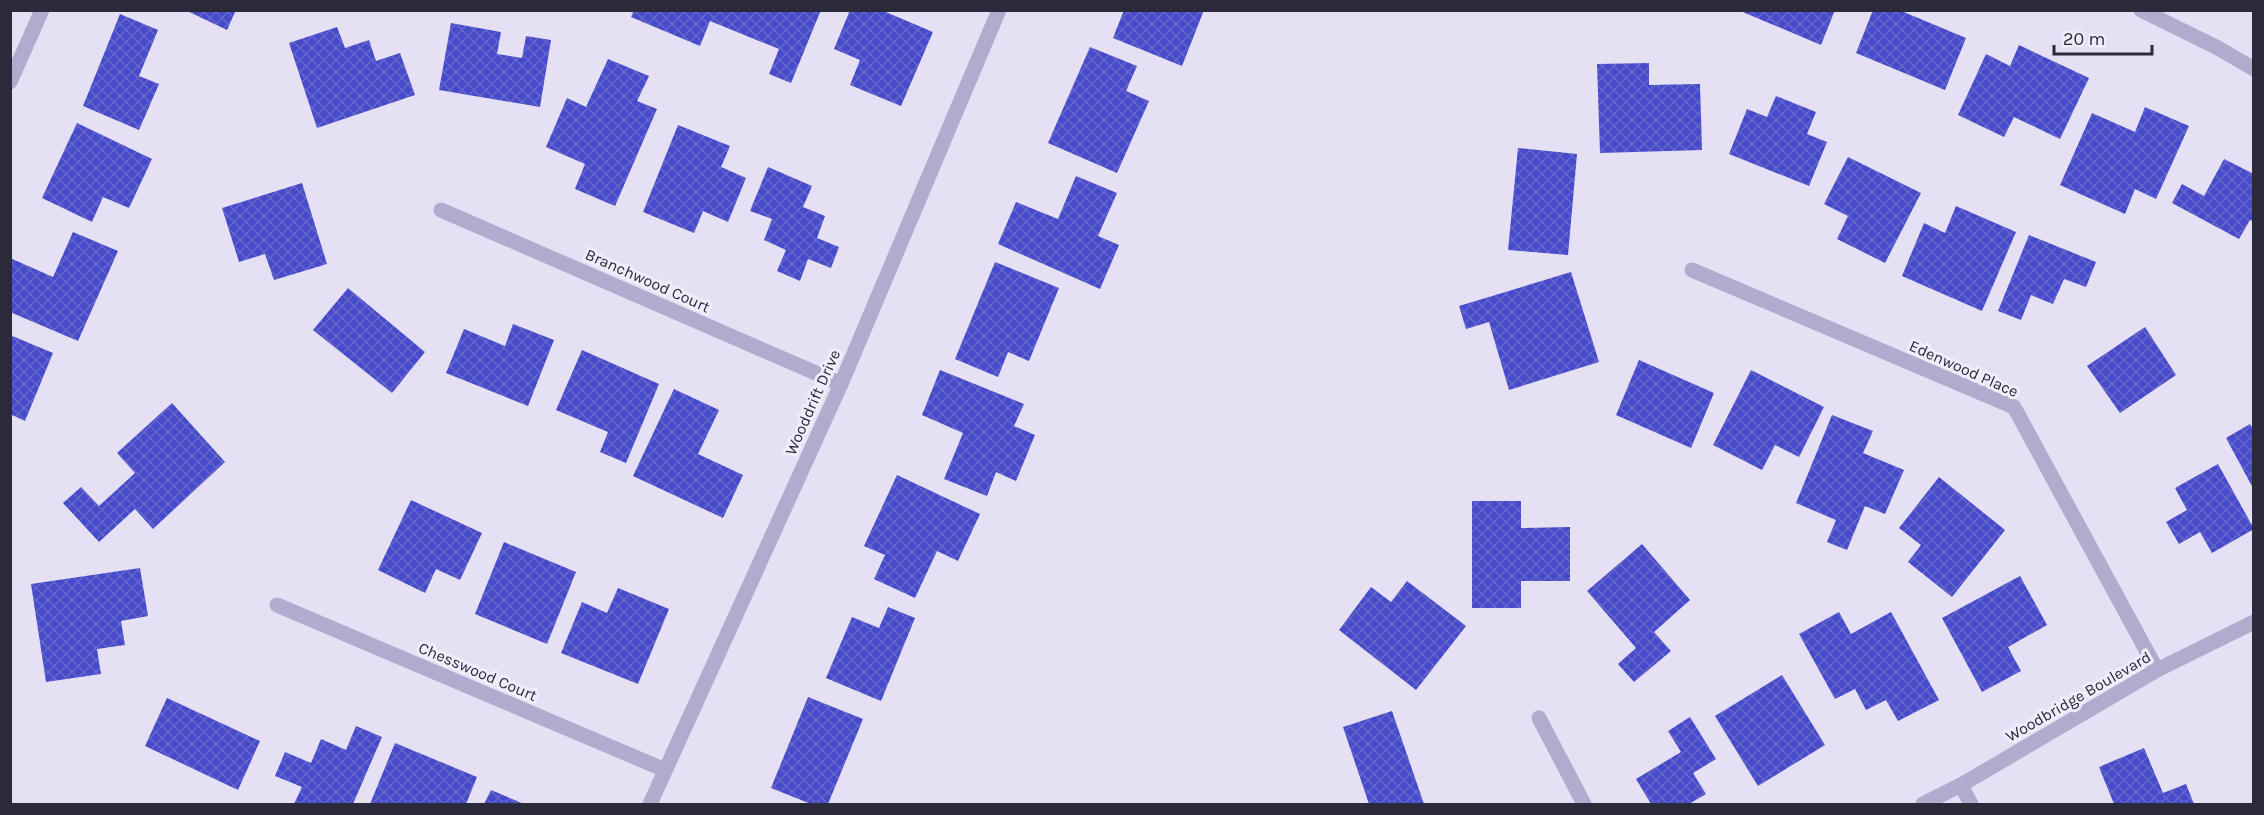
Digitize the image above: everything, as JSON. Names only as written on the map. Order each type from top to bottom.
[{"type":"street","points":[[10,82],[42,10]]},
{"type":"street","name":"Wooddrift Drive","points":[[650,804],[840,384],[999,10]]},
{"type":"street","points":[[2141,10],[2218,48],[2253,69]]},
{"type":"street","name":"Branchwood Court","points":[[441,210],[840,384]]},
{"type":"street","name":"Edenwood Place","points":[[1692,270],[2014,407],[2157,670]]},
{"type":"street","name":"Chesswood Court","points":[[277,605],[665,770]]},
{"type":"street","name":"Woodbridge Boulevard","points":[[1923,804],[1961,785],[2157,670],[2253,622]]},
{"type":"street","points":[[1539,718],[1584,804]]},
{"type":"street","points":[[1961,785],[1971,804]]},
{"type":"building","points":[[185,10],[236,10],[227,30]]},
{"type":"building","points":[[634,10],[821,10],[791,83],[769,74],[779,49],[710,21],[700,46],[631,17]]},
{"type":"building","points":[[850,10],[881,10],[933,32],[901,106],[850,85],[860,60],[834,49]]},
{"type":"building","points":[[1124,10],[1204,10],[1182,66],[1113,38]]},
{"type":"building","points":[[1738,10],[1835,10],[1821,45]]},
{"type":"building","points":[[1873,10],[1899,10],[1966,38],[1945,90],[1856,53]]},
{"type":"building","points":[[120,14],[158,30],[139,76],[159,84],[139,130],[83,106]]},
{"type":"building","points":[[451,23],[501,32],[497,54],[522,58],[526,36],[551,40],[540,107],[439,90]]},
{"type":"building","points":[[337,27],[345,48],[369,40],[376,61],[400,53],[415,95],[317,128],[289,43]]},
{"type":"building","points":[[2019,45],[2089,78],[2060,139],[2014,117],[2004,137],[1958,115],[1986,54],[2010,66]]},
{"type":"building","points":[[1090,47],[1137,66],[1126,91],[1149,101],[1117,173],[1048,143]]},
{"type":"building","points":[[608,59],[649,76],[637,101],[657,109],[615,206],[575,189],[585,164],[546,147],[567,98],[586,107]]},
{"type":"building","points":[[1649,63],[1649,85],[1700,84],[1702,150],[1600,153],[1597,64]]},
{"type":"building","points":[[1776,96],[1816,112],[1807,134],[1827,142],[1809,186],[1729,154],[1747,109],[1767,117]]},
{"type":"building","points":[[2145,107],[2189,126],[2156,199],[2135,189],[2125,214],[2060,185],[2092,113],[2135,132]]},
{"type":"building","points":[[77,123],[152,159],[129,208],[103,197],[92,222],[42,198]]},
{"type":"building","points":[[678,125],[730,146],[721,167],[746,178],[728,222],[703,211],[694,233],[643,212]]},
{"type":"building","points":[[1518,148],[1577,154],[1568,255],[1508,250]]},
{"type":"building","points":[[1848,157],[1921,193],[1885,263],[1837,239],[1848,216],[1824,204]]},
{"type":"building","points":[[2224,159],[2254,174],[2254,222],[2250,220],[2239,239],[2172,203],[2182,184],[2204,196]]},
{"type":"building","points":[[768,167],[812,186],[803,207],[825,216],[817,238],[839,247],[831,268],[808,259],[800,281],[777,271],[786,250],[764,240],[772,219],[750,211]]},
{"type":"building","points":[[1076,176],[1117,193],[1098,236],[1119,245],[1100,289],[998,244],[1016,202],[1058,219]]},
{"type":"building","points":[[302,183],[327,264],[274,280],[265,254],[239,262],[222,208]]},
{"type":"building","points":[[1956,206],[2016,232],[1982,311],[1902,276],[1924,223],[1945,233]]},
{"type":"building","points":[[73,232],[118,251],[78,341],[10,312],[10,258],[53,277]]},
{"type":"building","points":[[2029,235],[2096,262],[2086,287],[2064,279],[2053,304],[2031,295],[2021,320],[1998,311]]},
{"type":"building","points":[[995,262],[1059,288],[1029,361],[1008,352],[998,377],[955,359]]},
{"type":"building","points":[[1571,272],[1599,362],[1509,390],[1489,322],[1466,329],[1459,306]]},
{"type":"building","points":[[348,288],[425,352],[392,393],[313,330]]},
{"type":"building","points":[[513,324],[554,340],[528,406],[446,373],[464,329],[505,346]]},
{"type":"building","points":[[2145,327],[2176,375],[2120,413],[2087,366]]},
{"type":"building","points":[[10,335],[53,353],[25,421],[10,414]]},
{"type":"building","points":[[582,350],[659,384],[626,463],[600,452],[608,432],[556,410]]},
{"type":"building","points":[[1639,360],[1714,393],[1691,448],[1616,415]]},
{"type":"building","points":[[940,370],[1024,404],[1014,426],[1035,435],[1016,481],[996,472],[987,496],[944,479],[963,433],[922,415]]},
{"type":"building","points":[[1751,370],[1824,407],[1799,457],[1775,445],[1762,470],[1713,445]]},
{"type":"building","points":[[674,389],[719,410],[698,454],[743,475],[723,518],[633,476]]},
{"type":"building","points":[[172,403],[225,462],[153,529],[135,509],[99,542],[63,503],[81,487],[99,506],[135,473],[117,453]]},
{"type":"building","points":[[1832,415],[1873,431],[1863,453],[1904,470],[1885,514],[1865,506],[1847,550],[1827,542],[1836,520],[1796,503]]},
{"type":"building","points":[[2250,424],[2254,430],[2254,490],[2226,438]]},
{"type":"building","points":[[2218,464],[2254,529],[2212,553],[2200,532],[2179,544],[2166,522],[2187,510],[2175,488]]},
{"type":"building","points":[[897,475],[980,514],[958,561],[937,551],[915,598],[874,579],[885,555],[864,546]]},
{"type":"building","points":[[1939,477],[2005,530],[1952,597],[1908,562],[1921,545],[1899,528]]},
{"type":"building","points":[[411,500],[482,533],[460,580],[436,569],[425,593],[378,570]]},
{"type":"building","points":[[1472,501],[1521,501],[1521,528],[1570,527],[1570,581],[1521,581],[1521,608],[1472,608]]},
{"type":"building","points":[[504,542],[576,572],[547,644],[475,614]]},
{"type":"building","points":[[1642,544],[1690,600],[1654,632],[1671,651],[1634,682],[1618,664],[1636,648],[1587,591]]},
{"type":"building","points":[[140,568],[148,616],[121,621],[125,645],[97,649],[101,674],[46,682],[31,584]]},
{"type":"building","points":[[2020,576],[2047,625],[2008,647],[2021,671],[1982,692],[1942,618]]},
{"type":"building","points":[[1407,581],[1466,626],[1416,690],[1339,630],[1371,587],[1391,602]]},
{"type":"building","points":[[618,588],[669,609],[638,684],[561,653],[582,602],[607,613]]},
{"type":"building","points":[[888,607],[915,618],[881,701],[826,678],[852,617],[879,628]]},
{"type":"building","points":[[1839,612],[1851,634],[1891,612],[1939,700],[1898,721],[1886,700],[1866,710],[1855,689],[1835,699],[1799,634]]},
{"type":"building","points":[[1782,675],[1825,745],[1758,786],[1715,716]]},
{"type":"building","points":[[808,697],[863,719],[828,804],[811,804],[771,788]]},
{"type":"building","points":[[167,698],[260,741],[238,790],[145,746]]},
{"type":"building","points":[[1392,711],[1424,804],[1369,804],[1343,727]]},
{"type":"building","points":[[1690,717],[1716,759],[1693,773],[1706,794],[1689,804],[1651,804],[1636,779],[1681,752],[1668,731]]},
{"type":"building","points":[[356,726],[382,737],[353,804],[294,804],[302,787],[275,776],[285,752],[311,763],[321,739],[346,750]]},
{"type":"building","points":[[395,743],[477,777],[466,804],[370,804]]},
{"type":"building","points":[[2144,748],[2163,793],[2186,784],[2194,804],[2114,804],[2099,767]]},
{"type":"building","points":[[491,790],[524,804],[484,804]]}]
